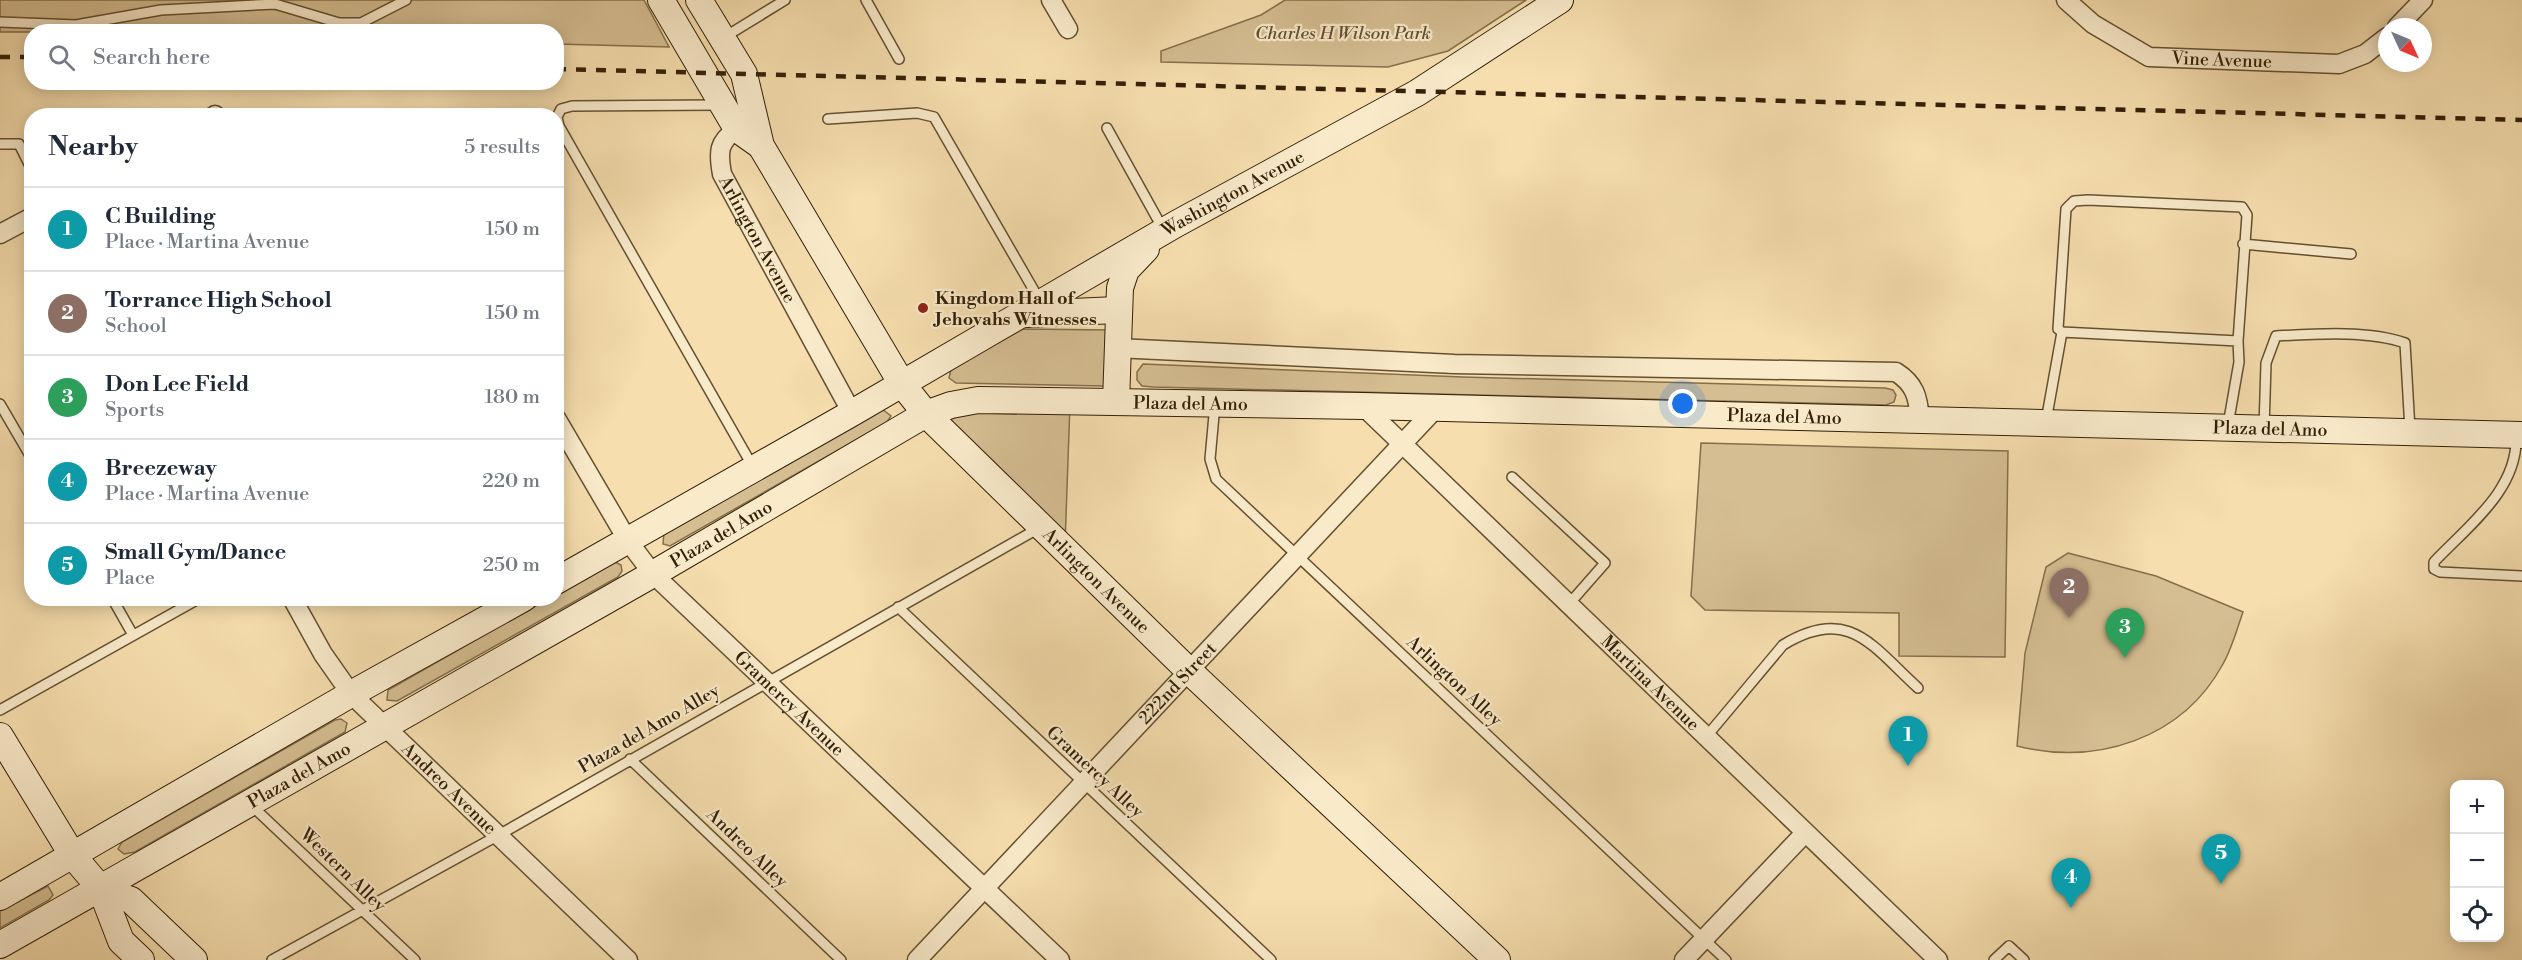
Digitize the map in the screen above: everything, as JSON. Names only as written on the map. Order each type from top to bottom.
[{"type":"main road","name":"Arlington Avenue","points":[[661,0],[737,129],[761,146]]},
{"type":"main road","name":"Arlington Avenue","points":[[699,0],[744,74],[761,146],[902,384],[926,414],[1188,670],[1497,960]]},
{"type":"main road","name":"Washington Avenue","points":[[902,384],[1170,228],[1417,93],[1560,0]]},
{"type":"main road","points":[[1116,402],[1117,310],[1120,288],[1126,270],[1170,228]]},
{"type":"main road","points":[[1032,308],[1117,310]]},
{"type":"main road","points":[[564,577],[902,384]]},
{"type":"main road","name":"Plaza del Amo","points":[[0,945],[653,574],[926,414],[951,405],[978,400],[1363,406],[1920,418],[2519,435]]},
{"type":"main road","points":[[0,897],[504,606]]},
{"type":"main road","points":[[0,736],[73,856],[101,889],[121,941],[141,960]]},
{"type":"main road","points":[[101,889],[131,900],[194,960]]},
{"type":"street","points":[[1051,0],[1068,29]]},
{"type":"street","name":"Vine Avenue","points":[[2066,0],[2093,24],[2149,57],[2339,64],[2365,54],[2378,44]]},
{"type":"street","points":[[2406,18],[2423,0]]},
{"type":"street","name":"Arlington Avenue","points":[[737,129],[724,138],[719,157],[722,174],[852,413]]},
{"type":"street","points":[[0,234],[24,221]]},
{"type":"street","points":[[1116,348],[1454,364],[1896,372],[1911,381],[1918,396],[1920,418]]},
{"type":"street","name":"Martina Avenue","points":[[1363,406],[1403,442],[1938,960]]},
{"type":"street","name":"222nd Street","points":[[917,960],[1436,408]]},
{"type":"street","name":"Gramercy Avenue","points":[[564,432],[628,542],[653,574],[1060,960]]},
{"type":"street","name":"Andreo Avenue","points":[[296,606],[323,654],[351,694],[628,960]]},
{"type":"street","points":[[1684,960],[1805,833]]},
{"type":"lane","points":[[82,24],[161,10],[275,4],[339,23],[361,23],[406,0]]},
{"type":"lane","points":[[723,38],[785,0]]},
{"type":"lane","points":[[866,0],[899,59]]},
{"type":"lane","points":[[0,22],[51,24]]},
{"type":"lane","points":[[564,108],[572,106],[723,105]]},
{"type":"lane","points":[[828,119],[917,113],[934,117],[1032,308]]},
{"type":"lane","points":[[1107,128],[1170,228]]},
{"type":"lane","points":[[564,135],[755,469]]},
{"type":"lane","points":[[0,144],[19,144],[24,154]]},
{"type":"lane","points":[[2228,427],[2239,362],[2243,244],[2247,215],[2242,207],[2074,201],[2066,209],[2058,329],[2062,332],[2238,341]]},
{"type":"lane","points":[[2243,244],[2351,254]]},
{"type":"lane","points":[[2046,423],[2062,332]]},
{"type":"lane","points":[[2264,429],[2266,363],[2276,336],[2302,335],[2390,338],[2405,343],[2410,432]]},
{"type":"lane","points":[[0,404],[24,445]]},
{"type":"lane","name":"Arlington Alley","points":[[1215,404],[1210,459],[1216,479],[1726,960]]},
{"type":"lane","points":[[2519,435],[2517,450],[2500,493],[2434,562],[2434,569],[2440,572],[2522,576]]},
{"type":"lane","points":[[1512,477],[1605,563],[1569,604]]},
{"type":"lane","name":"Plaza del Amo Alley","points":[[272,960],[497,836],[1041,527]]},
{"type":"lane","points":[[117,606],[133,635]]},
{"type":"lane","points":[[0,710],[186,606]]},
{"type":"lane","name":"Gramercy Alley","points":[[898,607],[1270,960]]},
{"type":"lane","points":[[1706,737],[1783,645],[1799,636],[1824,629],[1852,630],[1918,688]]},
{"type":"lane","name":"Andreo Alley","points":[[630,759],[841,960]]},
{"type":"lane","name":"Western Alley","points":[[249,803],[415,960]]},
{"type":"lane","points":[[1994,960],[2009,946],[2024,960]]},
{"type":"green space","points":[[0,0],[644,0],[669,47],[564,44],[564,24],[24,24],[24,32],[0,32]]},
{"type":"green space","name":"Charles H Wilson Park","points":[[1285,0],[1526,0],[1448,51],[1388,67],[1161,62],[1161,51],[1261,15]]},
{"type":"green space","points":[[1023,329],[1109,330],[1104,386],[956,383],[949,378],[951,369]]},
{"type":"green space","points":[[1143,364],[1463,377],[1885,388],[1893,390],[1896,395],[1894,402],[1886,405],[1153,387],[1142,386],[1137,380],[1137,372]]},
{"type":"green space","points":[[1070,404],[1065,545],[931,415]]},
{"type":"green space","points":[[882,409],[891,416],[887,422],[670,546],[663,544],[664,532]]},
{"type":"green space","points":[[1701,443],[2008,451],[2005,657],[1899,656],[1899,613],[1705,610],[1691,596]]},
{"type":"green space","points":[[2068,553],[2156,576],[2243,612],[2226,658],[2206,690],[2185,711],[2161,728],[2135,741],[2107,749],[2077,752],[2047,751],[2017,746],[2025,653],[2046,567]]},
{"type":"green space","points":[[615,562],[621,565],[622,571],[618,577],[397,701],[387,700],[388,690],[536,606],[564,606],[564,590]]},
{"type":"green space","points":[[341,719],[347,723],[345,732],[135,852],[124,854],[118,849],[122,842],[335,720]]},
{"type":"green space","points":[[48,886],[53,895],[49,900],[0,928],[0,911]]},
{"type":"railway","points":[[0,57],[24,57]]},
{"type":"railway","points":[[564,69],[2522,120]]},
{"type":"place","name":"Kingdom Hall of Jehovahs Witnesses","points":[[923,308]]},
{"type":"place","name":"Torrance High School","points":[[2069,618]]},
{"type":"place","name":"Don Lee Field","points":[[2125,658]]},
{"type":"place","name":"C Building","points":[[1908,766]]},
{"type":"place","name":"Small Gym/Dance","points":[[2221,884]]},
{"type":"place","name":"Breezeway","points":[[2071,908]]}]
